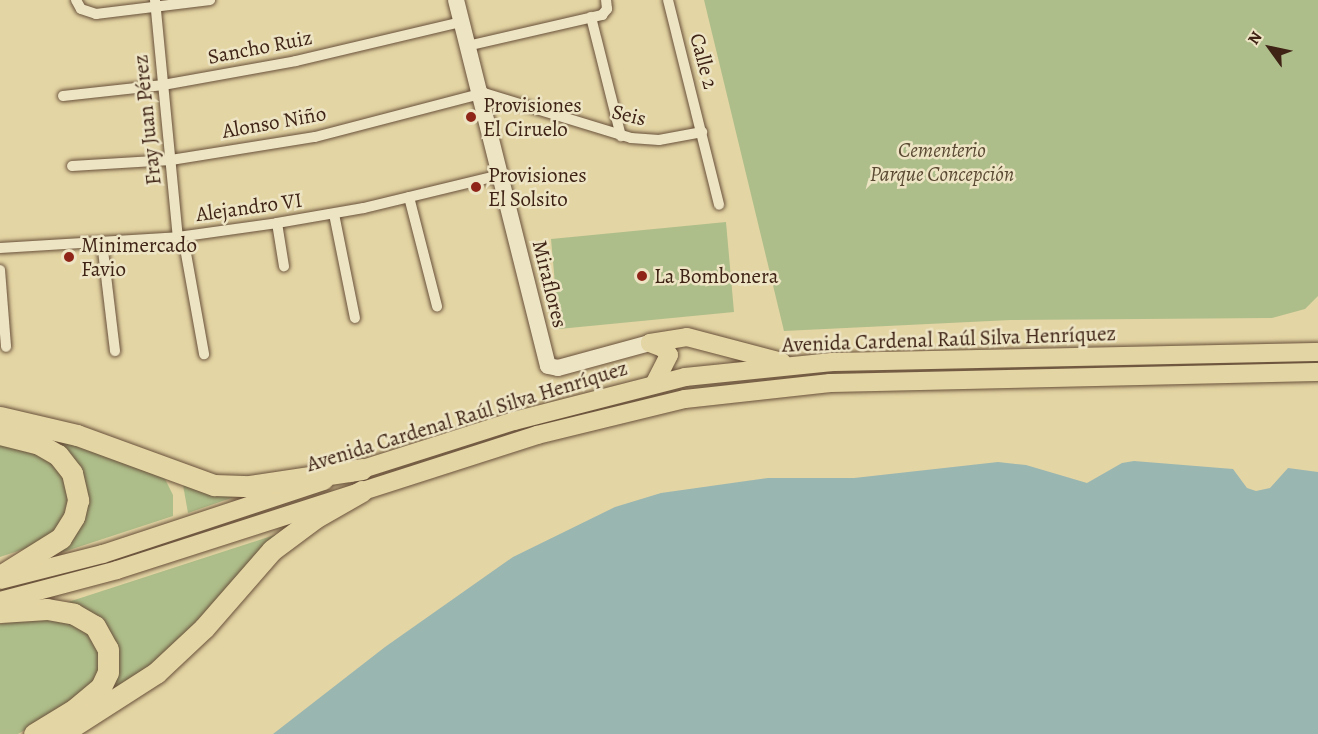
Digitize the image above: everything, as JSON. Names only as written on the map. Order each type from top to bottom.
[{"type":"highway","points":[[0,417],[77,435],[214,485],[250,486],[362,469]]},
{"type":"highway","points":[[0,434],[37,443],[58,455],[72,473],[78,500],[74,517],[61,538],[0,578]]},
{"type":"highway","points":[[61,734],[156,673],[204,628],[272,550],[315,518],[362,491]]},
{"type":"highway","points":[[0,612],[47,609],[75,614],[94,626],[108,649],[108,672],[101,687],[75,709],[34,734]]},
{"type":"main road","points":[[650,343],[687,337],[796,366]]},
{"type":"main road","points":[[650,343],[663,348],[669,356],[654,384]]},
{"type":"main road","name":"Avenida Cardenal Raúl Silva Henríquez","points":[[0,578],[112,552],[514,421],[654,384],[796,366],[1318,352]]},
{"type":"main road","name":"Avenida Cardenal Raúl Silva Henríquez","points":[[0,601],[108,573],[587,421],[743,391],[853,382],[1318,372]]},
{"type":"street","points":[[76,0],[81,9],[96,14],[210,0]]},
{"type":"street","name":"Miraflores","points":[[456,0],[547,362],[552,368],[650,343]]},
{"type":"street","points":[[467,46],[604,14],[606,0]]},
{"type":"street","name":"Calle 2","points":[[668,0],[719,205]]},
{"type":"street","name":"Fray Juan Pérez","points":[[156,5],[178,237],[184,248],[204,354]]},
{"type":"street","points":[[591,17],[621,136]]},
{"type":"street","name":"Sancho Ruiz","points":[[63,96],[163,85],[296,61],[461,22]]},
{"type":"street","name":"Seis","points":[[479,93],[502,95],[621,136],[659,140],[702,132]]},
{"type":"street","name":"Alonso Niño","points":[[72,166],[171,160],[315,137],[479,93]]},
{"type":"street","name":"Alejandro VI","points":[[0,248],[178,237],[277,223],[334,214],[500,175]]},
{"type":"street","points":[[409,197],[437,306]]},
{"type":"street","points":[[334,214],[355,318]]},
{"type":"street","points":[[277,223],[284,266]]},
{"type":"street","points":[[102,242],[115,351]]},
{"type":"street","points":[[0,270],[6,347]]},
{"type":"green space","name":"Cementerio Parque Concepción","points":[[704,0],[1318,0],[1318,296],[1305,309],[1272,318],[1011,320],[784,331]]},
{"type":"green space","name":"La Bombonera","points":[[726,222],[734,312],[559,329],[551,239]]},
{"type":"green space","points":[[36,432],[163,475],[173,495],[173,516],[60,553],[60,547],[85,510]]},
{"type":"green space","points":[[0,442],[53,460],[70,491],[62,522],[42,543],[0,557]]},
{"type":"green space","points":[[183,485],[237,494],[237,496],[188,513]]},
{"type":"green space","points":[[284,532],[164,656],[105,700],[114,651],[59,605]]},
{"type":"green space","points":[[43,617],[80,623],[102,651],[96,678],[81,696],[18,734],[0,734],[0,624]]},
{"type":"water","points":[[1134,461],[1233,469],[1247,488],[1256,491],[1270,488],[1288,468],[1318,472],[1318,734],[273,734],[385,647],[513,557],[615,507],[661,493],[768,478],[854,478],[998,462],[1026,465],[1087,483],[1122,463]]},
{"type":"place","name":"Provisiones El Ciruelo","points":[[471,117]]},
{"type":"place","name":"Provisiones El Solsito","points":[[476,187]]},
{"type":"place","name":"Minimercado Favio","points":[[69,257]]},
{"type":"place","name":"La Bombonera","points":[[642,276]]}]
